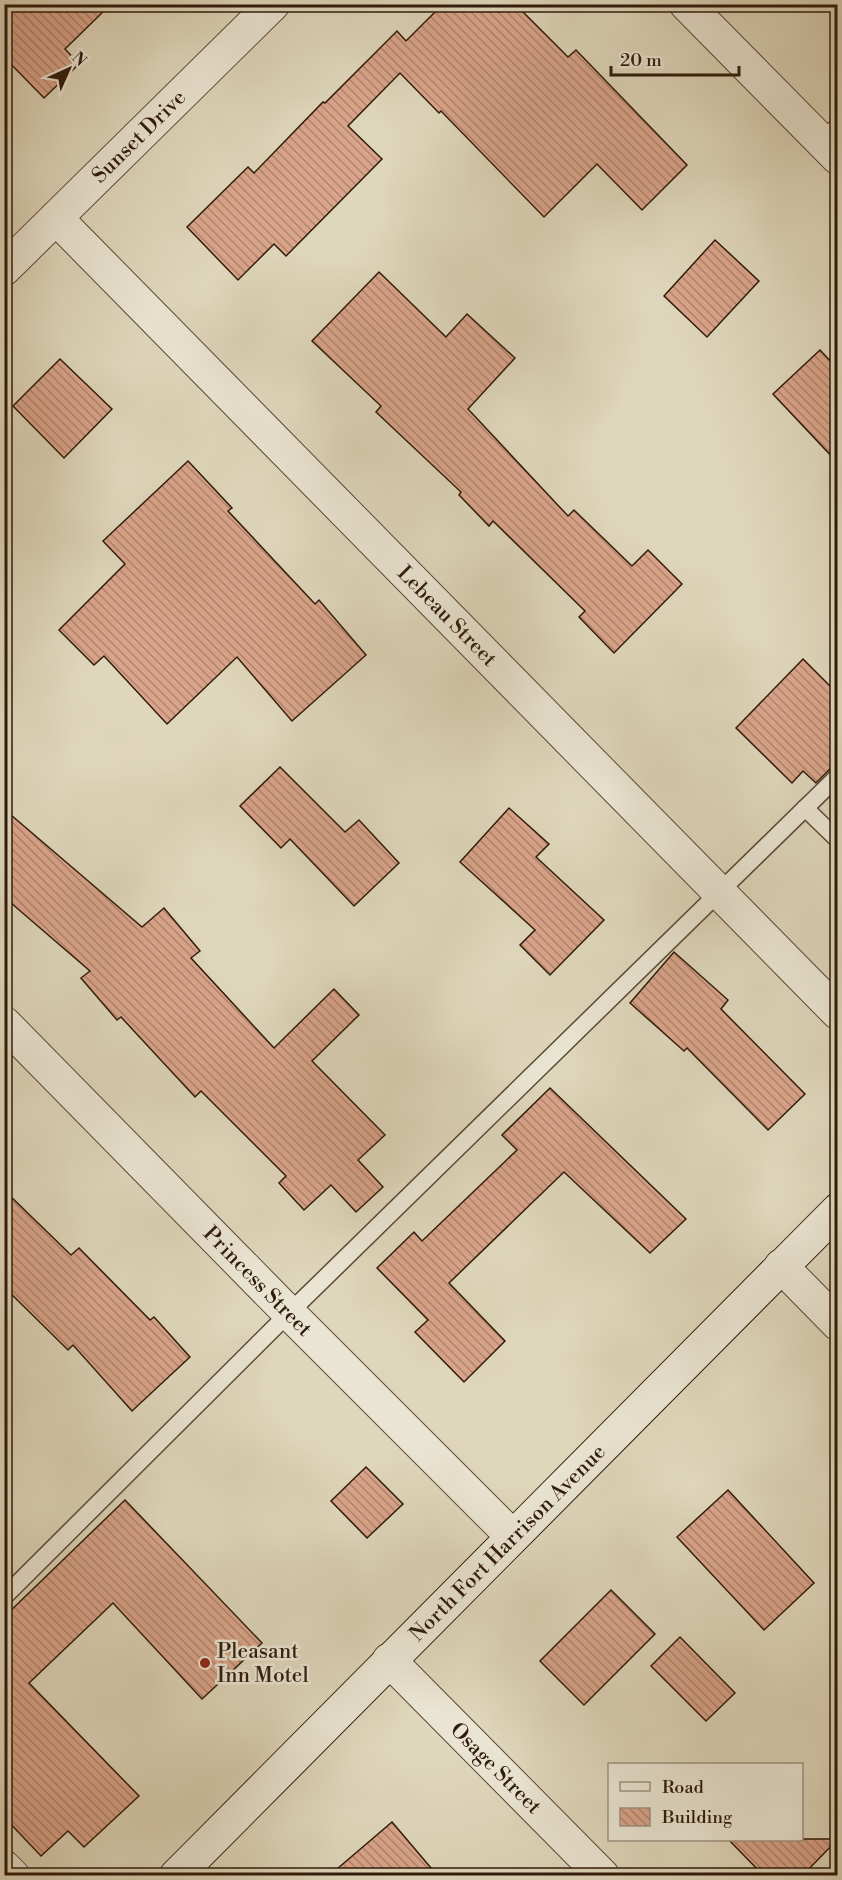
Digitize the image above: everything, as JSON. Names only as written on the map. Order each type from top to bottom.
[{"type":"street","name":"Sunset Drive","points":[[4,269],[273,4]]},
{"type":"street","points":[[686,4],[832,142]]},
{"type":"street","name":"Lebeau Street","points":[[56,218],[837,1013]]},
{"type":"street","name":"Princess Street","points":[[4,1023],[288,1313],[512,1536]]},
{"type":"street","name":"North Fort Harrison Avenue","points":[[176,1875],[837,1210]]},
{"type":"street","points":[[781,1266],[837,1324]]},
{"type":"street","name":"Osage Street","points":[[389,1660],[603,1875]]},
{"type":"street","points":[[4,1867],[13,1875]]},
{"type":"lane","points":[[4,1597],[288,1313],[837,776]]},
{"type":"lane","points":[[805,808],[837,840]]},
{"type":"building","points":[[4,4],[111,4],[65,49],[79,64],[44,98],[4,57]]},
{"type":"building","points":[[443,4],[515,4],[568,57],[576,50],[687,165],[642,210],[597,164],[544,217],[441,111],[439,113],[400,73],[348,126],[382,159],[286,256],[274,244],[238,280],[187,227],[248,167],[254,173],[397,31],[406,41]]},
{"type":"building","points":[[715,240],[759,281],[707,337],[664,296]]},
{"type":"building","points":[[379,272],[446,337],[467,314],[515,358],[468,409],[568,516],[574,510],[632,566],[648,550],[682,584],[614,653],[579,617],[585,611],[493,521],[489,526],[459,495],[461,492],[376,412],[381,406],[312,341]]},
{"type":"building","points":[[820,350],[837,368],[837,462],[773,394]]},
{"type":"building","points":[[60,359],[112,409],[64,458],[13,406]]},
{"type":"building","points":[[188,461],[232,508],[228,511],[315,604],[319,600],[366,655],[292,721],[237,657],[167,724],[104,656],[94,665],[59,630],[125,564],[103,541]]},
{"type":"building","points":[[803,659],[837,693],[837,766],[831,768],[816,783],[803,771],[792,783],[736,728]]},
{"type":"building","points":[[280,767],[345,832],[359,820],[399,863],[354,906],[290,839],[281,848],[240,806]]},
{"type":"building","points":[[509,808],[549,844],[536,857],[604,920],[550,975],[520,945],[535,930],[460,862]]},
{"type":"building","points":[[4,809],[142,927],[164,908],[200,951],[191,958],[274,1048],[334,989],[359,1015],[312,1061],[385,1135],[358,1160],[383,1187],[356,1212],[331,1185],[304,1210],[279,1183],[286,1176],[201,1091],[195,1097],[121,1017],[117,1020],[81,978],[90,971],[4,897]]},
{"type":"building","points":[[674,952],[728,1000],[721,1009],[805,1094],[768,1130],[687,1048],[684,1051],[630,1003]]},
{"type":"building","points":[[550,1088],[686,1219],[650,1253],[564,1172],[449,1283],[505,1341],[464,1382],[415,1332],[428,1320],[377,1268],[414,1232],[422,1241],[517,1150],[502,1135]]},
{"type":"building","points":[[4,1190],[71,1255],[79,1248],[150,1320],[154,1317],[190,1357],[132,1411],[73,1345],[68,1350],[4,1287]]},
{"type":"building","points":[[366,1467],[403,1504],[367,1538],[331,1501]]},
{"type":"building","points":[[728,1490],[814,1583],[764,1630],[677,1537]]},
{"type":"building","name":"Pleasant Inn Motel","points":[[125,1500],[262,1643],[202,1699],[113,1603],[29,1683],[139,1796],[84,1847],[68,1831],[41,1856],[4,1817],[4,1617]]},
{"type":"building","points":[[611,1590],[655,1634],[584,1705],[540,1661]]},
{"type":"building","points":[[680,1637],[735,1693],[706,1721],[651,1666]]},
{"type":"building","points":[[392,1822],[437,1875],[330,1875]]},
{"type":"building","points":[[837,1839],[803,1875],[763,1875],[730,1841]]},
{"type":"place","name":"Pleasant Inn Motel","points":[[205,1663]]}]
